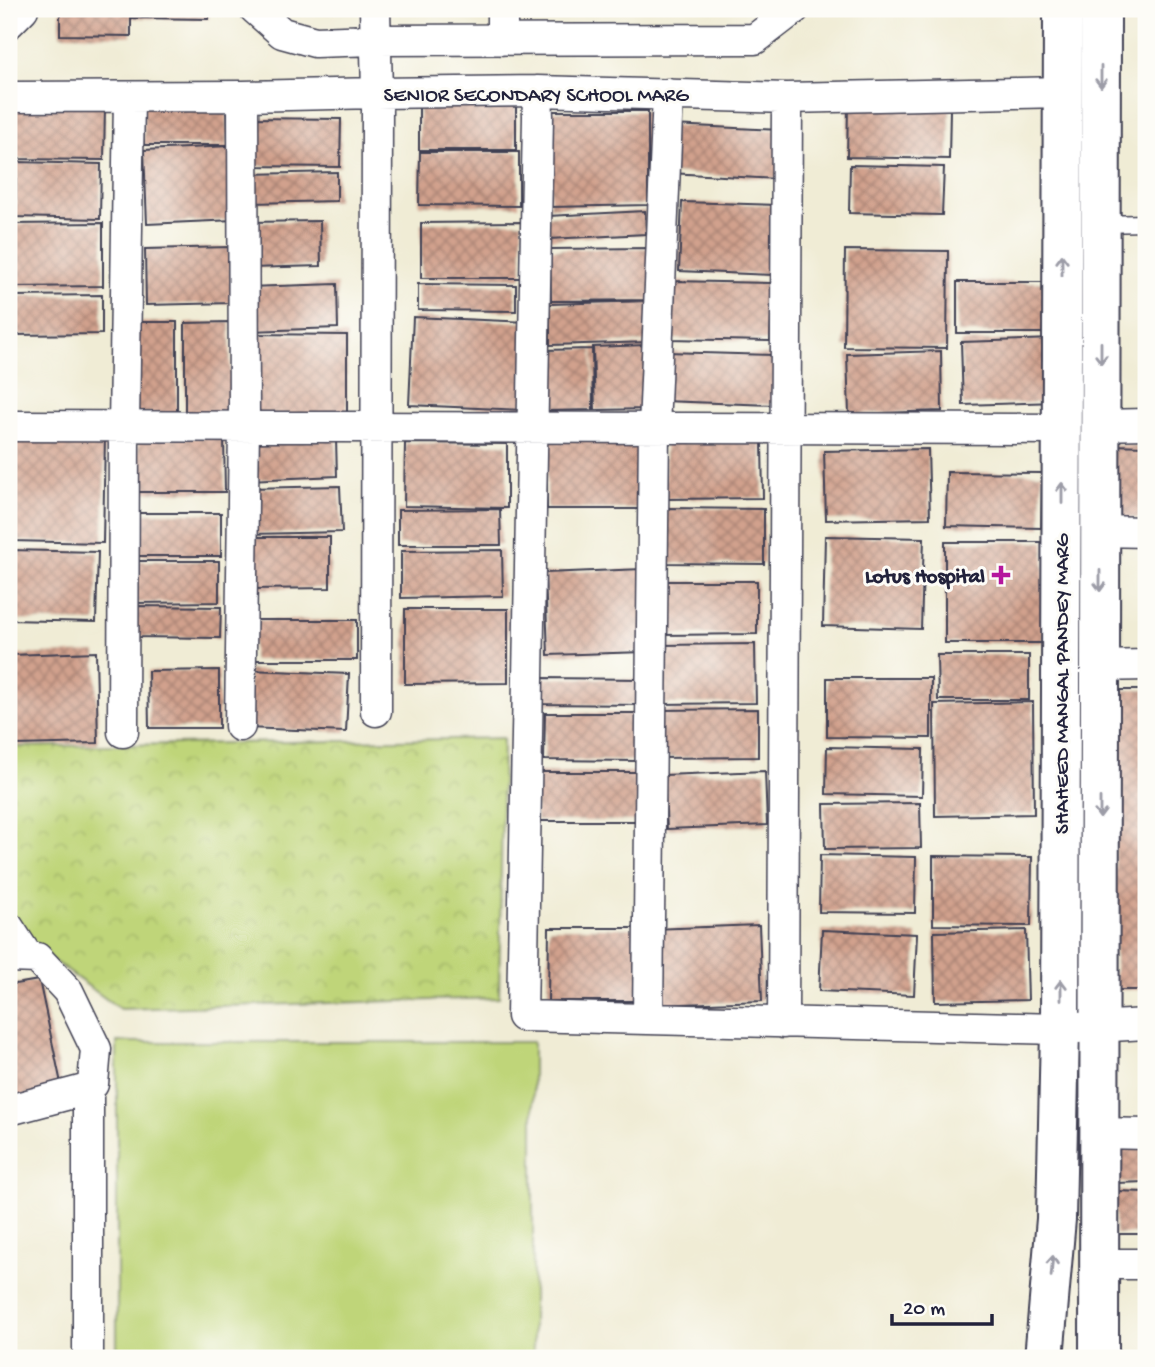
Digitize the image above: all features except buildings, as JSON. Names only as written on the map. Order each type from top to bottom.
[{"type":"street","points":[[9,23],[23,9]]},
{"type":"street","points":[[256,9],[282,33],[316,42],[755,39],[794,9]]},
{"type":"street","points":[[375,9],[376,711]]},
{"type":"street","points":[[502,9],[502,40]]},
{"type":"street","name":"SHAHEED MANGAL PANDEY MARG","points":[[1044,1358],[1056,1219],[1060,1029],[1063,9]]},
{"type":"street","name":"SHAHEED MANGAL PANDEY MARG","points":[[1099,1358],[1101,9]]},
{"type":"street","points":[[537,92],[522,1016],[1060,1029],[1146,1024]]},
{"type":"street","name":"SENIOR SECONDARY SCHOOL MARG","points":[[9,97],[537,92],[786,98],[1063,92]]},
{"type":"street","points":[[648,1019],[654,428],[668,94]]},
{"type":"street","points":[[240,726],[244,426],[243,96]]},
{"type":"street","points":[[123,732],[129,97]]},
{"type":"street","points":[[783,1023],[786,98]]},
{"type":"street","points":[[1101,425],[1146,424]]},
{"type":"street","points":[[9,426],[1062,429]]},
{"type":"street","points":[[1100,531],[1146,532]]},
{"type":"street","points":[[1100,666],[1146,665]]},
{"type":"street","points":[[9,1110],[88,1089],[93,1084],[96,1049],[68,991],[23,958]]},
{"type":"street","points":[[88,1089],[88,1358]]},
{"type":"street","points":[[1099,1133],[1146,1134]]},
{"type":"street","points":[[1099,1264],[1146,1264]]},
{"type":"lane","points":[[1101,224],[1146,223]]},
{"type":"lane","points":[[9,919],[14,923],[23,958]]},
{"type":"green space","points":[[503,738],[499,998],[120,1009],[23,939],[9,946],[9,747]]},
{"type":"green space","points":[[117,1042],[533,1042],[533,1358],[117,1358]]},
{"type":"place","name":"Lotus Hospital","points":[[1001,575]]}]
